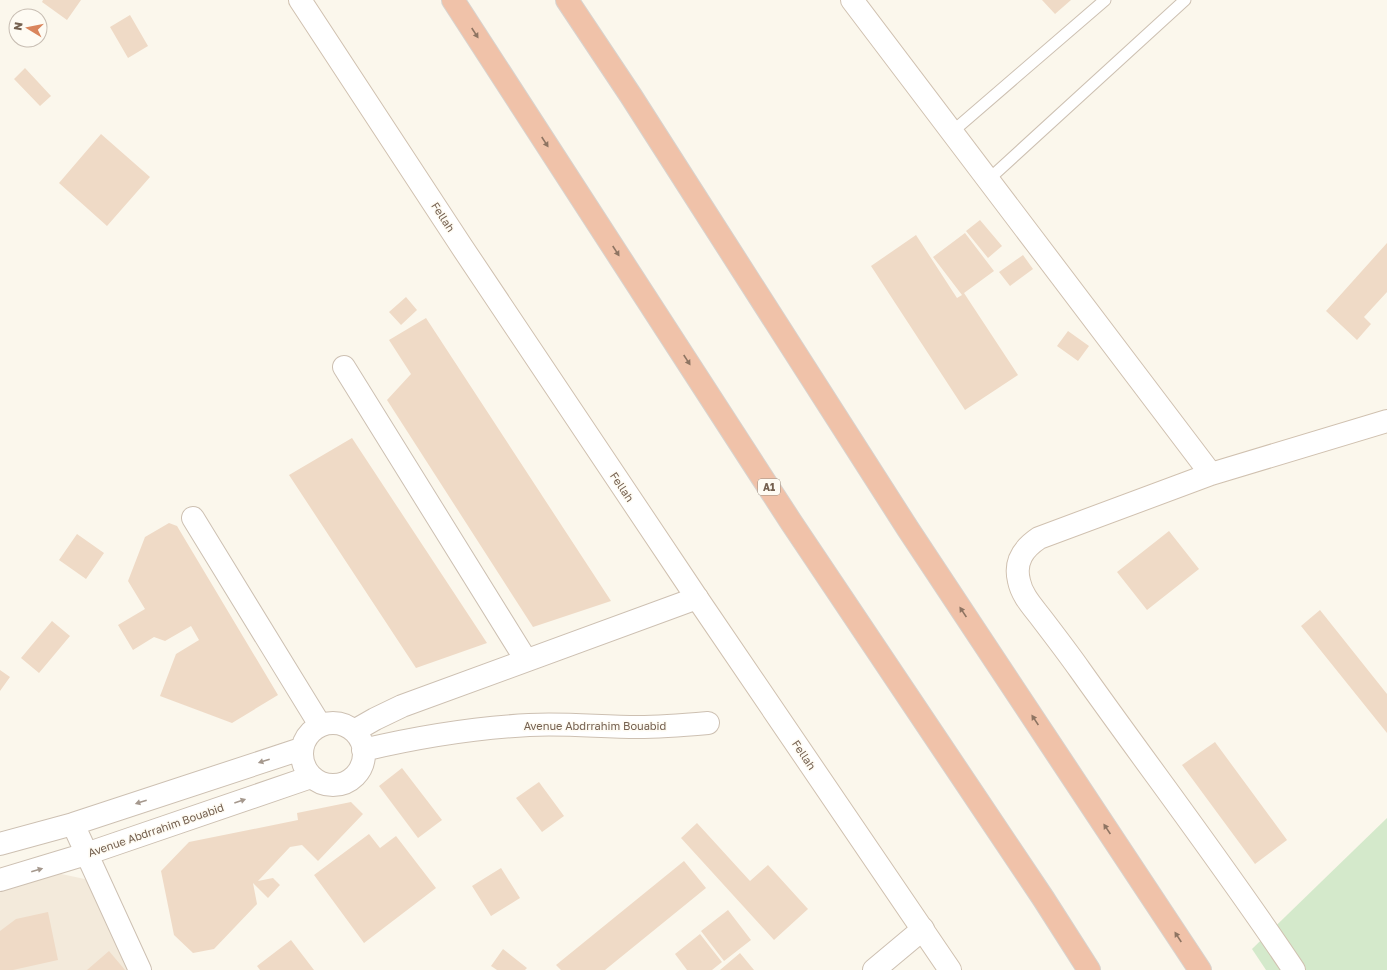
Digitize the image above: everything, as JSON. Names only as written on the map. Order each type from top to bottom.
[{"type":"highway","name":"A1","points":[[453,0],[792,522],[1043,898],[1089,970]]},
{"type":"highway","points":[[567,0],[631,96],[908,529],[1200,970]]},
{"type":"street","name":"Fellah","points":[[300,0],[471,260],[697,598],[950,970]]},
{"type":"street","points":[[852,0],[1211,474]]},
{"type":"street","points":[[344,367],[526,660]]},
{"type":"street","points":[[1294,970],[1250,904],[1067,652],[1026,599],[1018,579],[1020,556],[1028,546],[1039,538],[1211,474],[1387,421]]},
{"type":"street","points":[[193,518],[320,725]]},
{"type":"street","points":[[359,740],[375,719],[402,706],[697,598]]},
{"type":"street","name":"Avenue Abdrrahim Bouabid","points":[[359,740],[437,735],[481,729],[520,726],[576,724],[640,727],[674,726],[708,722]]},
{"type":"street","points":[[332,723],[344,725],[359,740],[362,766],[356,776],[346,784],[333,786],[321,784],[311,777],[305,769],[301,759],[301,749],[305,739],[311,731],[320,725],[332,723]]},
{"type":"street","points":[[0,844],[73,824],[301,749]]},
{"type":"street","name":"Avenue Abdrrahim Bouabid","points":[[0,880],[86,854],[311,777]]},
{"type":"street","points":[[73,824],[140,970]]},
{"type":"street","points":[[874,970],[923,929]]},
{"type":"lane","points":[[952,132],[1105,0]]},
{"type":"lane","points":[[988,180],[1185,0]]},
{"type":"shaded area","points":[[52,872],[108,884],[147,970],[0,970],[0,892]]},
{"type":"green space","points":[[1387,818],[1387,970],[1266,970],[1252,949]]},
{"type":"building","points":[[43,0],[81,0],[67,20],[42,2]]},
{"type":"building","points":[[1042,0],[1071,0],[1055,14]]},
{"type":"building","points":[[130,15],[148,46],[128,58],[110,27]]},
{"type":"building","points":[[25,68],[51,96],[40,106],[14,79]]},
{"type":"building","points":[[101,134],[150,177],[107,226],[59,183]]},
{"type":"building","points":[[980,220],[1002,246],[988,258],[966,231]]},
{"type":"building","points":[[965,233],[994,271],[964,293],[1018,375],[965,410],[871,266],[916,235],[957,298],[962,295],[933,257]]},
{"type":"building","points":[[1387,243],[1387,292],[1364,317],[1371,324],[1357,340],[1326,311]]},
{"type":"building","points":[[1023,255],[1033,269],[1010,286],[999,272]]},
{"type":"building","points":[[406,297],[417,310],[401,325],[389,312]]},
{"type":"building","points":[[426,318],[611,601],[533,627],[387,400],[411,374],[389,340]]},
{"type":"building","points":[[1068,331],[1089,346],[1078,361],[1057,346]]},
{"type":"building","points":[[352,438],[487,643],[416,668],[289,475]]},
{"type":"building","points":[[169,523],[177,526],[278,695],[232,723],[160,696],[176,654],[199,640],[191,626],[165,641],[154,637],[133,650],[118,625],[145,609],[128,581],[145,537]]},
{"type":"building","points":[[1169,531],[1199,569],[1147,610],[1117,572]]},
{"type":"building","points":[[77,534],[104,553],[86,579],[59,560]]},
{"type":"building","points":[[1320,610],[1387,694],[1387,733],[1301,626]]},
{"type":"building","points":[[52,621],[70,636],[39,673],[21,658]]},
{"type":"building","points":[[0,670],[10,677],[0,691]]},
{"type":"building","points":[[1215,742],[1287,840],[1255,864],[1182,765]]},
{"type":"building","points":[[402,768],[442,820],[418,838],[379,786]]},
{"type":"building","points":[[539,782],[564,816],[542,832],[516,798]]},
{"type":"building","points":[[351,802],[363,814],[318,861],[302,845],[290,847],[258,881],[273,878],[280,885],[268,898],[253,883],[257,904],[214,949],[193,953],[174,935],[161,871],[189,842],[298,820],[297,813]]},
{"type":"building","points":[[697,823],[750,881],[768,865],[808,909],[774,940],[681,838]]},
{"type":"building","points":[[369,834],[380,848],[396,836],[436,888],[364,943],[314,875]]},
{"type":"building","points":[[684,861],[706,888],[605,970],[561,970],[556,965]]},
{"type":"building","points":[[501,868],[520,898],[491,916],[472,886]]},
{"type":"building","points":[[728,910],[751,940],[724,961],[701,931]]},
{"type":"building","points":[[48,912],[58,960],[13,970],[0,970],[0,931],[16,919]]},
{"type":"building","points":[[700,934],[722,962],[712,970],[687,970],[675,954]]},
{"type":"building","points":[[291,940],[314,970],[260,970],[257,966]]},
{"type":"building","points":[[503,949],[527,968],[525,970],[497,970],[491,966]]},
{"type":"building","points":[[109,951],[125,970],[87,970]]},
{"type":"building","points":[[740,953],[754,970],[720,970]]}]
